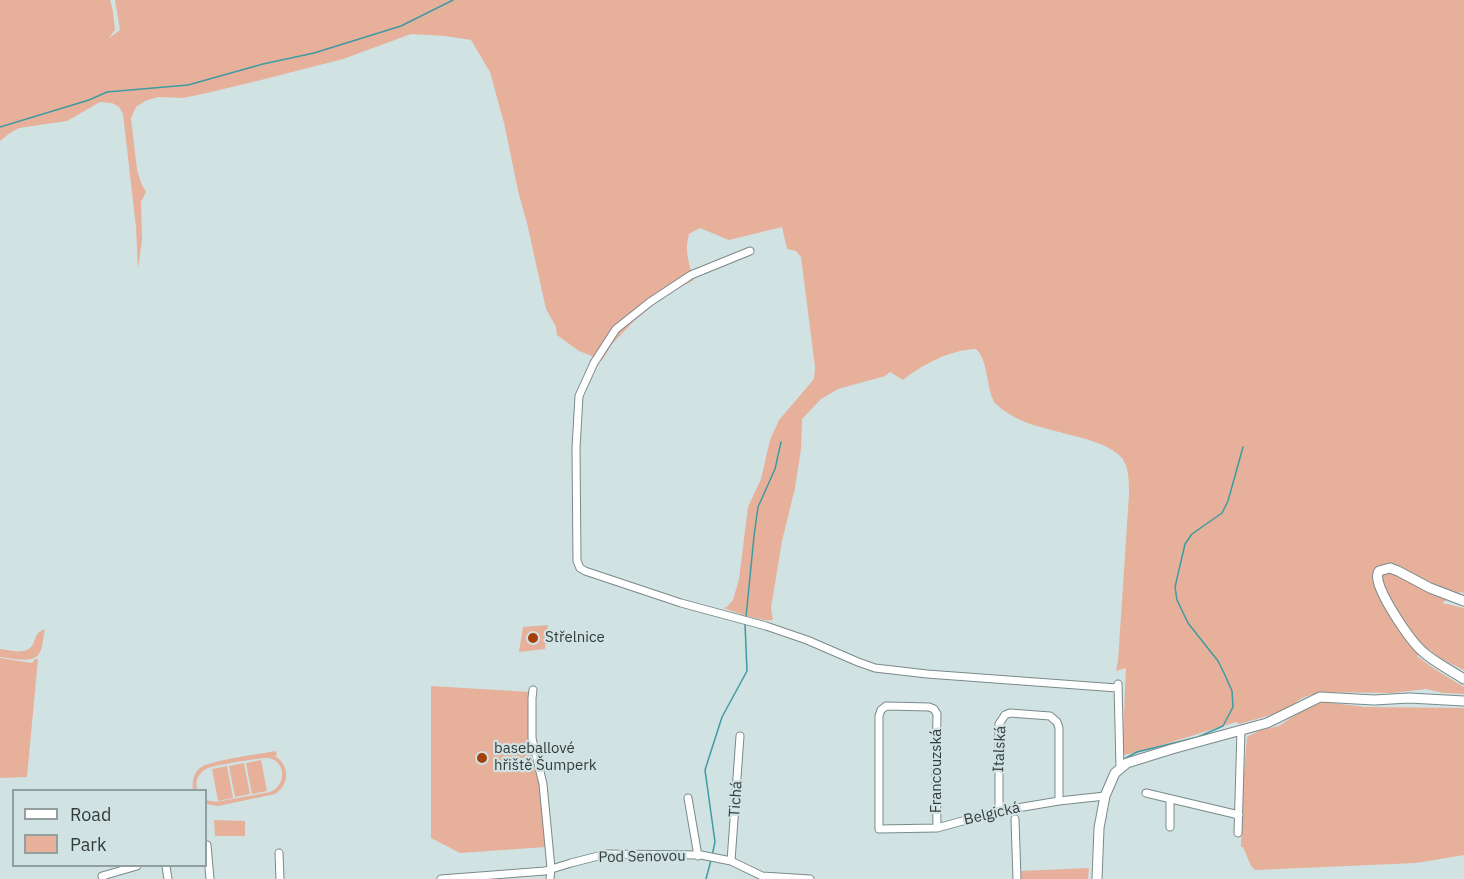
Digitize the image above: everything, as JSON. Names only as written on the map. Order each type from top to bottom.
[{"type":"street","points":[[750,250],[691,274],[650,302],[616,330],[594,363],[579,396],[576,448],[578,566],[585,571],[681,603],[770,627],[875,668],[927,674],[1118,686],[1120,768]]},
{"type":"street","points":[[1464,602],[1390,568],[1379,571],[1377,577],[1381,590],[1407,635],[1420,650],[1464,679]]},
{"type":"street","points":[[533,690],[532,738],[543,784],[551,868],[550,879]]},
{"type":"street","points":[[1097,879],[1099,828],[1105,796],[1114,773],[1127,763],[1267,723],[1320,696],[1464,701]]},
{"type":"street","name":"Francouzská","points":[[879,829],[879,716],[881,710],[886,706],[929,707],[937,714],[938,828]]},
{"type":"street","name":"Italská","points":[[999,811],[999,724],[1005,715],[1010,713],[1050,716],[1057,722],[1059,728],[1059,801]]},
{"type":"street","points":[[1238,833],[1240,730]]},
{"type":"street","name":"Tichá","points":[[731,861],[740,736]]},
{"type":"street","points":[[1146,793],[1239,815]]},
{"type":"street","name":"Belgická","points":[[879,829],[938,828],[999,811],[1105,796]]},
{"type":"street","name":"Pod Senovou","points":[[688,798],[698,856]]},
{"type":"street","points":[[1170,799],[1170,827]]},
{"type":"street","points":[[1015,819],[1017,879]]},
{"type":"street","points":[[207,845],[210,879]]},
{"type":"street","points":[[279,852],[280,879]]},
{"type":"street","name":"Pod Senovou","points":[[441,879],[545,871],[606,854],[701,855],[731,861],[762,876],[810,879]]},
{"type":"street","points":[[103,878],[134,867]]},
{"type":"green space","points":[[0,0],[110,0],[115,30],[108,39],[120,30],[115,0],[1464,0],[1464,593],[1460,592],[1442,603],[1464,608],[1464,670],[1441,659],[1429,649],[1417,656],[1464,687],[1464,694],[1426,689],[1392,693],[1320,692],[1302,698],[1271,715],[1239,724],[1236,722],[1136,753],[1122,755],[1126,668],[1116,671],[1129,494],[1126,466],[1122,458],[1113,450],[1086,439],[1023,421],[1001,408],[996,404],[990,392],[983,361],[976,349],[956,352],[937,359],[903,380],[890,372],[885,376],[838,389],[821,399],[802,419],[801,449],[795,488],[782,541],[771,608],[773,620],[755,618],[723,608],[733,600],[739,579],[748,507],[761,479],[770,440],[779,420],[814,379],[815,367],[801,257],[796,251],[787,249],[782,227],[729,240],[700,228],[689,234],[687,252],[694,280],[667,294],[634,321],[612,344],[602,360],[579,351],[557,335],[556,327],[546,309],[504,123],[490,72],[471,40],[411,34],[343,59],[183,98],[158,97],[136,107],[131,118],[137,170],[146,192],[141,202],[142,240],[138,269],[136,227],[123,114],[119,107],[112,103],[100,102],[67,121],[19,128],[0,141]]},
{"type":"green space","name":"Střelnice","points":[[548,625],[545,649],[519,652],[523,627]]},
{"type":"green space","points":[[45,629],[41,649],[36,657],[21,660],[0,657],[0,649],[27,650],[32,646],[38,633]]},
{"type":"green space","points":[[0,658],[32,663],[38,659],[27,777],[0,778]]},
{"type":"green space","name":"baseballové hřiště Šumperk","points":[[431,686],[531,692],[546,847],[460,853],[431,838]]},
{"type":"green space","points":[[1324,702],[1365,707],[1464,708],[1464,855],[1416,863],[1255,870],[1251,866],[1241,847],[1247,737],[1258,731],[1279,726],[1303,710]]},
{"type":"green space","points":[[276,751],[275,756],[286,770],[286,780],[275,794],[218,806],[207,804],[207,800],[216,802],[270,792],[279,785],[281,780],[281,769],[275,760],[258,759],[208,768],[198,777],[197,789],[193,789],[194,775],[200,768],[224,760]]},
{"type":"green space","points":[[261,760],[267,791],[252,794],[246,763]]},
{"type":"green space","points":[[244,763],[250,794],[235,797],[229,766]]},
{"type":"green space","points":[[227,766],[233,798],[218,801],[212,769]]},
{"type":"green space","points":[[214,820],[245,821],[245,836],[215,836]]},
{"type":"green space","points":[[1089,868],[1088,879],[1021,879],[1020,871]]},
{"type":"waterway","points":[[0,127],[89,100],[107,92],[188,85],[263,64],[314,53],[401,26],[453,0]]},
{"type":"waterway","points":[[746,617],[758,507],[775,469],[781,442]]},
{"type":"waterway","points":[[1124,759],[1137,752],[1198,737],[1223,726],[1233,707],[1232,691],[1224,673],[1218,661],[1188,623],[1177,600],[1175,587],[1185,544],[1192,534],[1222,513],[1228,501],[1243,447]]},
{"type":"waterway","points":[[712,856],[715,842],[705,770],[722,717],[747,671],[745,624]]},
{"type":"waterway","points":[[706,879],[711,860]]},
{"type":"place","name":"Střelnice","points":[[533,638]]},
{"type":"place","name":"baseballové hřiště Šumperk","points":[[482,758]]}]
